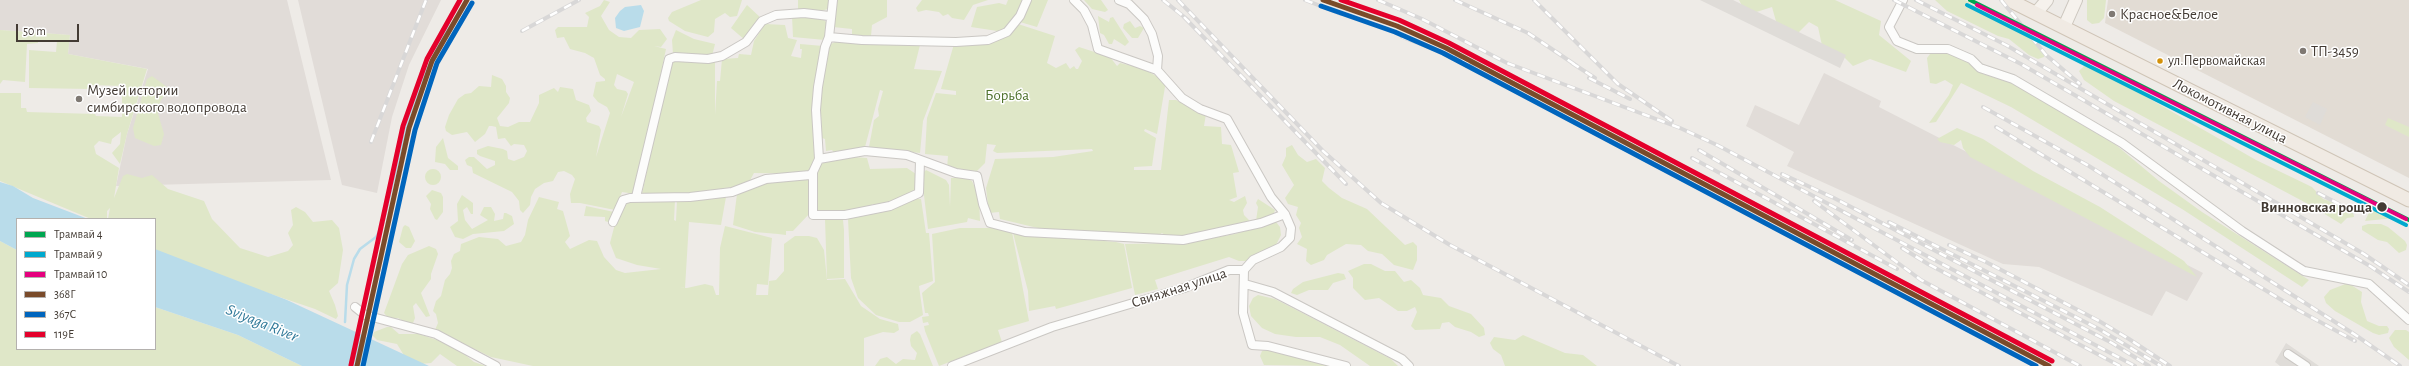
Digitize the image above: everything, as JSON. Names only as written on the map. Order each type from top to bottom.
[{"type":"main road","name":"Локомотивная улица","points":[[2009,0],[2409,200]]},
{"type":"main road","points":[[2036,13],[2047,0]]},
{"type":"main road","points":[[2064,27],[2076,0]]},
{"type":"street","points":[[833,0],[829,16],[829,37],[825,47],[818,87],[816,110],[819,159],[814,172],[813,215],[845,215],[890,206],[919,193],[920,161]]},
{"type":"street","points":[[829,37],[862,40],[956,42],[988,40],[1002,36],[1012,27],[1020,16],[1027,0]]},
{"type":"street","points":[[1074,0],[1084,10],[1092,25],[1098,49],[1157,70],[1182,98],[1200,109],[1227,119],[1271,196],[1285,214],[1291,228],[1290,238],[1281,247],[1253,260],[1244,270]]},
{"type":"street","points":[[1119,0],[1129,4],[1144,19],[1152,34],[1158,56],[1157,70]]},
{"type":"street","points":[[1903,0],[1889,27],[1897,41],[1917,49],[1948,49],[1971,60],[1980,68],[2013,78],[2122,143],[2242,231],[2304,271],[2369,284],[2409,320]]},
{"type":"street","points":[[636,197],[669,59],[675,57],[708,59],[722,56],[746,42],[762,21],[776,15],[804,13],[829,16]]},
{"type":"street","points":[[819,159],[865,151],[907,155],[956,173],[977,176],[983,204],[990,223],[1025,232],[1184,240],[1261,223],[1285,214]]},
{"type":"street","points":[[613,222],[623,200],[636,197],[690,197],[719,194],[732,192],[766,179],[806,176],[814,172]]},
{"type":"street","name":"Свияжная улица","points":[[952,366],[1052,327],[1184,288],[1229,270],[1244,270],[1245,284],[1243,313],[1252,345],[1268,346],[1346,366]]},
{"type":"street","points":[[1245,284],[1273,292],[1402,359],[1409,366]]},
{"type":"street","points":[[355,307],[365,315],[436,334],[496,366]]},
{"type":"street","points":[[2288,354],[2306,366]]},
{"type":"shaded area","points":[[0,0],[287,0],[331,180],[116,186],[127,134],[148,69],[68,54],[70,35],[0,30]]},
{"type":"shaded area","points":[[298,0],[441,0],[409,65],[392,117],[377,193],[342,185]]},
{"type":"shaded area","points":[[1700,0],[1733,0],[1846,55],[1840,68]]},
{"type":"shaded area","points":[[2108,0],[2409,0],[2409,178],[2105,23]]},
{"type":"shaded area","points":[[1824,73],[1881,101],[1879,107],[2203,273],[2187,301],[2166,291],[2152,316],[2039,267],[2003,264],[1787,166],[1794,152],[1746,126],[1755,105],[1799,125]]},
{"type":"shaded area","points":[[2313,102],[2327,109],[2320,125],[2305,117]]},
{"type":"shaded area","points":[[2286,343],[2319,366],[2280,366],[2275,362]]},
{"type":"green space","points":[[604,0],[610,2],[601,16],[609,30],[619,37],[631,38],[639,30],[660,29],[667,39],[661,47],[654,46],[666,49],[635,194],[622,192],[615,210],[580,203],[571,203],[570,194],[575,179],[572,175],[564,171],[558,172],[553,181],[544,183],[535,189],[531,197],[530,205],[523,213],[520,210],[519,201],[512,192],[473,173],[472,167],[467,165],[465,160],[469,157],[474,157],[487,169],[495,165],[495,161],[480,156],[477,154],[477,150],[488,146],[503,149],[507,151],[508,159],[514,161],[524,157],[527,151],[524,145],[514,144],[511,146],[505,138],[498,139],[496,127],[492,126],[489,126],[485,134],[475,142],[467,132],[452,135],[446,131],[445,127],[449,115],[458,99],[465,94],[471,93],[479,86],[491,87],[492,75],[502,79],[506,86],[506,92],[510,98],[509,103],[497,118],[500,126],[508,127],[519,122],[530,122],[539,103],[539,95],[554,88],[558,92],[560,87],[573,89],[576,100],[589,105],[591,111],[586,118],[587,122],[599,126],[601,130],[596,157],[610,113],[607,107],[598,102],[593,96],[596,82],[605,81],[605,79],[600,75],[594,58],[585,53],[570,49],[564,37],[557,38],[555,30],[558,27],[587,27],[589,17],[585,13],[600,6]],"holes":[[[617,74],[634,82],[621,117],[628,94],[626,91],[617,89],[614,85]]]},
{"type":"green space","points":[[701,0],[742,0],[737,16],[730,17],[725,13],[715,19],[714,32],[708,37],[685,31],[669,21],[668,18],[672,12]]},
{"type":"green space","points":[[798,0],[829,0],[828,9],[817,12],[798,10]]},
{"type":"green space","points":[[836,0],[887,0],[887,17],[872,25],[871,36],[852,35],[852,29],[833,27]]},
{"type":"green space","points":[[922,0],[988,0],[973,5],[964,20],[952,18],[948,14],[943,16],[939,12],[926,10],[918,12],[916,8]]},
{"type":"green space","points":[[1008,0],[1024,0],[1018,14],[1004,32],[971,27],[977,7],[999,3],[1006,5]]},
{"type":"green space","points":[[1030,0],[1048,0],[1037,27],[1020,22]]},
{"type":"green space","points":[[1084,0],[1101,0],[1108,10],[1105,12],[1092,9]]},
{"type":"green space","points":[[1739,0],[1835,0],[1881,21],[1879,35],[1911,61],[1906,72],[1870,59],[1853,66],[1844,57],[1823,50],[1818,27],[1809,22],[1791,40],[1779,32],[1772,7],[1747,15]]},
{"type":"green space","points":[[1935,0],[1965,0],[2011,28],[2033,36],[2037,39],[2036,45],[2044,54],[2044,57],[2038,59],[2029,55],[2009,39],[1998,36],[1947,11]]},
{"type":"green space","points":[[2087,0],[2106,0],[2104,18],[2099,23],[2092,24],[2087,20]]},
{"type":"green space","points":[[747,5],[761,18],[745,40],[731,28]]},
{"type":"green space","points":[[792,16],[823,19],[827,23],[825,40],[793,37]]},
{"type":"green space","points":[[1098,16],[1109,22],[1110,18],[1113,17],[1129,42],[1125,46],[1114,39],[1112,44],[1109,44],[1104,35],[1100,33]]},
{"type":"green space","points":[[1130,21],[1135,28],[1140,26],[1144,28],[1138,38],[1132,38],[1123,28],[1124,24]]},
{"type":"green space","points":[[765,24],[785,25],[788,38],[797,40],[791,56],[801,58],[802,49],[800,49],[800,44],[823,46],[816,157],[812,170],[802,174],[754,173],[748,184],[738,187],[723,188],[722,191],[708,193],[642,194],[670,62],[715,61],[715,115],[717,81],[720,81],[722,59],[738,58],[739,54],[751,55],[754,41]]},
{"type":"green space","name":"Борьба","points":[[1018,24],[1055,36],[1047,63],[1056,68],[1066,63],[1070,69],[1074,66],[1078,69],[1082,61],[1075,50],[1079,47],[1110,57],[1117,66],[1120,63],[1141,68],[1166,81],[1157,134],[1145,129],[1144,131],[1156,138],[1152,166],[1134,167],[1134,170],[1161,170],[1169,100],[1176,100],[1206,114],[1204,126],[1221,127],[1222,144],[1231,145],[1239,172],[1233,173],[1237,197],[1229,200],[1234,202],[1245,196],[1247,203],[1243,210],[1244,215],[1250,221],[1214,231],[1205,231],[1195,235],[1168,237],[1162,233],[1159,235],[1081,233],[1042,229],[1000,219],[999,212],[989,213],[986,188],[995,159],[1053,157],[1093,151],[1092,149],[997,153],[993,151],[996,145],[987,144],[985,163],[977,171],[947,169],[948,156],[925,154],[927,118],[936,93],[956,95],[956,91],[941,89],[954,44],[999,40],[1012,31]]},
{"type":"green space","points":[[0,30],[70,35],[68,54],[147,69],[127,134],[120,164],[112,153],[120,144],[121,132],[112,139],[111,144],[99,141],[94,146],[96,154],[119,168],[114,198],[123,176],[127,174],[142,178],[152,175],[168,189],[204,201],[212,219],[240,248],[268,257],[288,251],[293,245],[288,233],[293,225],[291,210],[296,207],[305,212],[313,222],[332,220],[339,228],[343,250],[338,283],[329,291],[338,316],[336,319],[315,309],[156,255],[156,218],[108,218],[110,208],[107,211],[107,218],[89,218],[0,181],[0,93],[21,93],[21,108],[26,108],[27,112],[95,114],[96,116],[122,117],[122,86],[92,85],[91,89],[29,88],[29,50],[56,52],[57,41],[38,41],[38,43],[27,44],[25,82],[3,80],[0,84]]},
{"type":"green space","points":[[676,30],[694,39],[715,44],[712,56],[673,54],[672,40]]},
{"type":"green space","points":[[835,42],[920,45],[914,69],[942,71],[923,121],[920,153],[869,147],[874,120],[879,116],[878,109],[883,91],[880,90],[865,147],[862,147],[861,151],[835,154],[832,150],[826,151],[825,139],[822,138],[820,89],[829,45]]},
{"type":"green space","points":[[1947,53],[1967,62],[1983,74],[2014,84],[2116,145],[2159,181],[2202,212],[2309,280],[2302,287],[2182,209],[2011,107],[1961,83],[1936,122],[1929,123],[1949,95],[1953,85],[1945,80],[1936,84],[1930,83],[1927,58],[1930,54]]},
{"type":"green space","points":[[2085,65],[2129,87],[2256,160],[2312,187],[2323,199],[2348,207],[2353,211],[2354,217],[2347,218],[2341,224],[2310,205],[2114,101],[2084,80],[2079,71]]},
{"type":"green space","points":[[152,76],[167,87],[167,92],[161,100],[157,110],[164,134],[161,145],[154,146],[135,138],[133,128],[147,79]]},
{"type":"green space","points":[[2388,118],[2409,127],[2409,137],[2385,125]]},
{"type":"green space","points":[[1957,128],[1983,139],[2033,171],[2100,207],[2184,261],[2197,277],[1970,157],[1963,148],[1961,140],[1954,145],[1940,142],[1937,139]]},
{"type":"green space","points":[[443,138],[448,158],[458,166],[458,170],[450,170],[445,164],[435,162],[436,147]]},
{"type":"green space","points":[[1292,145],[1298,155],[1307,162],[1316,159],[1325,168],[1322,181],[1329,188],[1342,198],[1367,209],[1405,245],[1413,242],[1417,246],[1417,260],[1413,270],[1394,265],[1382,254],[1368,251],[1361,245],[1346,244],[1327,255],[1324,260],[1311,265],[1306,261],[1307,249],[1297,244],[1302,237],[1299,228],[1301,223],[1296,215],[1298,207],[1288,204],[1285,198],[1294,185],[1282,165],[1286,156],[1286,148]]},
{"type":"green space","points":[[854,157],[867,158],[870,169],[907,168],[916,174],[915,191],[886,204],[872,204],[872,208],[845,210],[845,213],[818,215],[818,172],[820,165],[826,161]]},
{"type":"green space","points":[[433,169],[440,174],[441,177],[436,184],[433,185],[426,180],[425,177],[430,170]]},
{"type":"green space","points":[[926,170],[946,180],[949,185],[950,207],[951,178],[966,178],[972,181],[979,196],[980,221],[968,218],[967,222],[928,229],[923,187],[923,173]]},
{"type":"green space","points":[[811,179],[810,213],[793,231],[786,231],[786,235],[755,232],[733,225],[737,194],[776,180]]},
{"type":"green space","points":[[432,190],[441,193],[443,197],[443,212],[437,220],[430,209],[431,204],[426,196]]},
{"type":"green space","points":[[462,195],[473,203],[473,214],[471,214],[467,207],[463,210],[465,220],[472,229],[488,220],[480,215],[484,207],[491,207],[495,214],[494,221],[503,219],[504,213],[506,213],[512,216],[514,224],[504,231],[473,234],[463,239],[455,237],[450,227],[458,221],[457,204]]},
{"type":"green space","points":[[539,197],[559,202],[557,209],[563,211],[570,236],[565,242],[570,249],[589,240],[597,241],[604,257],[616,270],[625,273],[661,269],[637,265],[616,258],[610,243],[618,212],[625,202],[675,200],[674,220],[676,221],[677,200],[726,197],[721,225],[689,222],[685,288],[705,284],[713,286],[716,295],[719,295],[720,248],[725,226],[772,238],[768,285],[757,284],[756,295],[768,295],[769,281],[776,280],[784,271],[784,244],[795,236],[809,236],[817,238],[824,250],[827,280],[845,279],[861,306],[880,319],[898,324],[899,330],[894,333],[883,332],[864,338],[864,366],[533,366],[491,357],[435,330],[438,323],[436,314],[433,311],[436,301],[441,296],[445,280],[450,274],[452,268],[451,261],[454,254],[460,251],[461,244],[479,237],[498,239],[506,246],[521,242],[525,235],[528,220]]},
{"type":"green space","points":[[914,199],[921,199],[926,233],[929,233],[933,281],[919,286],[923,315],[910,322],[899,322],[876,315],[858,298],[851,278],[848,219]]},
{"type":"green space","points":[[1258,199],[1275,210],[1273,216],[1256,221],[1258,207],[1256,203]]},
{"type":"green space","points":[[586,206],[614,212],[611,223],[605,221],[605,217],[584,216]]},
{"type":"green space","points":[[2372,206],[2395,218],[2365,221]]},
{"type":"green space","points":[[840,218],[843,220],[844,230],[844,278],[827,279],[825,219]]},
{"type":"green space","points":[[1276,222],[1280,227],[1281,235],[1275,247],[1251,256],[1246,261],[1239,261],[1229,257],[1155,280],[1158,289],[1135,295],[1125,244],[1183,243],[1235,234]]},
{"type":"green space","points":[[2368,224],[2381,224],[2388,227],[2405,241],[2407,245],[2406,250],[2399,253],[2387,242],[2378,240],[2362,230],[2362,226]]},
{"type":"green space","points":[[405,225],[409,227],[415,241],[411,248],[406,248],[399,242],[403,227]]},
{"type":"green space","points":[[960,228],[996,228],[1012,232],[1029,321],[998,330],[1002,342],[939,366],[925,331],[924,326],[929,325],[928,322],[923,323],[922,317],[929,316],[928,313],[925,313],[922,293],[935,282],[932,234]]},
{"type":"green space","points":[[1013,233],[1116,242],[1124,244],[1132,288],[1056,309],[1055,306],[1029,311],[1028,291]]},
{"type":"green space","points":[[0,241],[16,249],[16,350],[156,350],[156,307],[238,335],[302,366],[0,366]]},
{"type":"green space","points":[[429,246],[436,249],[438,254],[431,274],[431,279],[421,293],[430,316],[426,317],[416,303],[413,306],[415,318],[413,323],[407,323],[398,318],[389,319],[384,313],[402,264],[408,255]]},
{"type":"green space","points":[[1364,264],[1371,264],[1385,271],[1395,271],[1404,282],[1411,280],[1420,288],[1423,295],[1441,298],[1449,306],[1471,314],[1484,328],[1485,335],[1479,337],[1471,332],[1455,327],[1449,322],[1442,323],[1440,329],[1415,330],[1411,326],[1417,312],[1415,307],[1407,311],[1398,311],[1379,298],[1365,300],[1353,288],[1353,278],[1348,271]]},
{"type":"green space","points":[[1338,273],[1344,274],[1346,279],[1333,283],[1328,290],[1309,290],[1297,295],[1291,293],[1293,289],[1303,282]]},
{"type":"green space","points":[[2348,283],[2362,292],[2361,302],[2367,321],[2379,326],[2387,326],[2389,329],[2388,333],[2379,335],[2373,333],[2335,311],[2326,303],[2324,297],[2330,290]]},
{"type":"green space","points":[[1258,295],[1275,299],[1391,359],[1398,366],[1370,366],[1340,345],[1320,337],[1296,337],[1275,334],[1262,328],[1251,316],[1249,306],[1253,298]]},
{"type":"green space","points":[[391,327],[399,334],[419,334],[440,341],[463,353],[474,362],[486,366],[457,366],[440,354],[431,363],[420,364],[405,357],[397,344],[377,340],[373,336],[374,332]]},
{"type":"green space","points":[[2395,330],[2406,330],[2409,332],[2409,360],[2394,347],[2389,338]]},
{"type":"green space","points":[[917,331],[920,334],[933,366],[875,366],[880,359],[887,357],[896,364],[903,359],[915,360],[917,353],[911,346],[910,340],[911,335]]},
{"type":"green space","points":[[1523,335],[1565,353],[1583,355],[1597,366],[1505,366],[1501,355],[1493,349],[1490,343],[1494,337],[1515,340]]},
{"type":"green space","points":[[1269,350],[1330,366],[1264,365],[1260,356],[1262,351]]},
{"type":"water","points":[[641,5],[644,11],[640,27],[624,31],[616,28],[615,18],[620,11],[625,7]]},
{"type":"water","points":[[0,182],[13,186],[33,198],[85,218],[16,218],[16,249],[0,241]]},
{"type":"water","name":"Sviyaga River","points":[[156,249],[287,300],[429,366],[302,366],[238,335],[156,307]]},
{"type":"waterway","points":[[345,322],[347,285],[354,259],[360,249],[376,237],[383,224],[408,120],[421,82],[449,23]]},
{"type":"railway","points":[[371,142],[426,0]]},
{"type":"railway","points":[[522,31],[579,0]]},
{"type":"railway","points":[[1163,0],[1188,20]]},
{"type":"railway","points":[[1178,0],[1323,151],[1381,203],[1450,245],[1679,366]]},
{"type":"railway","points":[[1305,0],[1341,14]]},
{"type":"railway","points":[[1378,0],[1422,19],[1507,63],[1680,128],[1717,145],[2135,366]]},
{"type":"railway","points":[[1455,0],[1528,33],[1577,66]]},
{"type":"railway","points":[[1534,0],[1618,84],[1672,121]]},
{"type":"railway","points":[[1894,0],[2021,64],[2370,266],[2409,292]]},
{"type":"railway","points":[[1916,0],[2006,45],[2364,254],[2409,285]]},
{"type":"railway","points":[[2001,0],[2046,55],[2080,84]]},
{"type":"railway","points":[[1184,17],[1346,184]]},
{"type":"railway","points":[[1402,37],[1486,69]]},
{"type":"railway","points":[[1572,63],[1595,78]]},
{"type":"railway","points":[[1589,78],[1630,99]]},
{"type":"railway","points":[[1983,107],[2089,166],[2354,334],[2400,366]]},
{"type":"railway","points":[[1996,127],[2298,310],[2355,341]]},
{"type":"railway","points":[[1699,150],[1852,240]]},
{"type":"railway","points":[[1692,158],[1897,269]]},
{"type":"railway","points":[[1782,174],[1834,198],[2112,343],[2149,366]]},
{"type":"railway","points":[[2318,193],[2354,212]]},
{"type":"railway","points":[[1814,201],[1921,280],[2080,366]]},
{"type":"railway","points":[[1889,222],[2099,329],[2161,366]]},
{"type":"railway","points":[[1949,245],[1986,262],[2099,321],[2170,366]]},
{"type":"railway","points":[[1902,248],[1928,264],[2120,366]]},
{"type":"tram line","name":"4","points":[[1970,0],[2409,220]]},
{"type":"tram line","name":"9","points":[[1967,5],[2406,225]]},
{"type":"tram line","name":"10","points":[[1977,5],[2406,219]]},
{"type":"transit line","name":"119Е","points":[[351,365],[403,126],[427,59],[460,0]]},
{"type":"transit line","name":"368Г","points":[[357,366],[409,128],[432,61],[467,0]]},
{"type":"transit line","name":"368Г","points":[[1323,0],[1397,26],[1446,48],[2049,366]]},
{"type":"transit line","name":"119Е","points":[[1341,0],[1399,20],[1449,43],[2052,361]]},
{"type":"transit line","name":"367С","points":[[363,366],[415,130],[437,63],[472,3]]},
{"type":"transit line","name":"367С","points":[[1321,6],[1395,32],[1443,53],[2036,366]]},
{"type":"place","name":"Красное&Белое","points":[[2112,14]]},
{"type":"place","name":"ТП-3459","points":[[2303,51]]},
{"type":"place","name":"ул.Первомайская","points":[[2160,61]]},
{"type":"place","name":"Музей истории симбирского водопровода","points":[[79,99]]},
{"type":"place","name":"Винновская роща","points":[[2382,207]]}]
